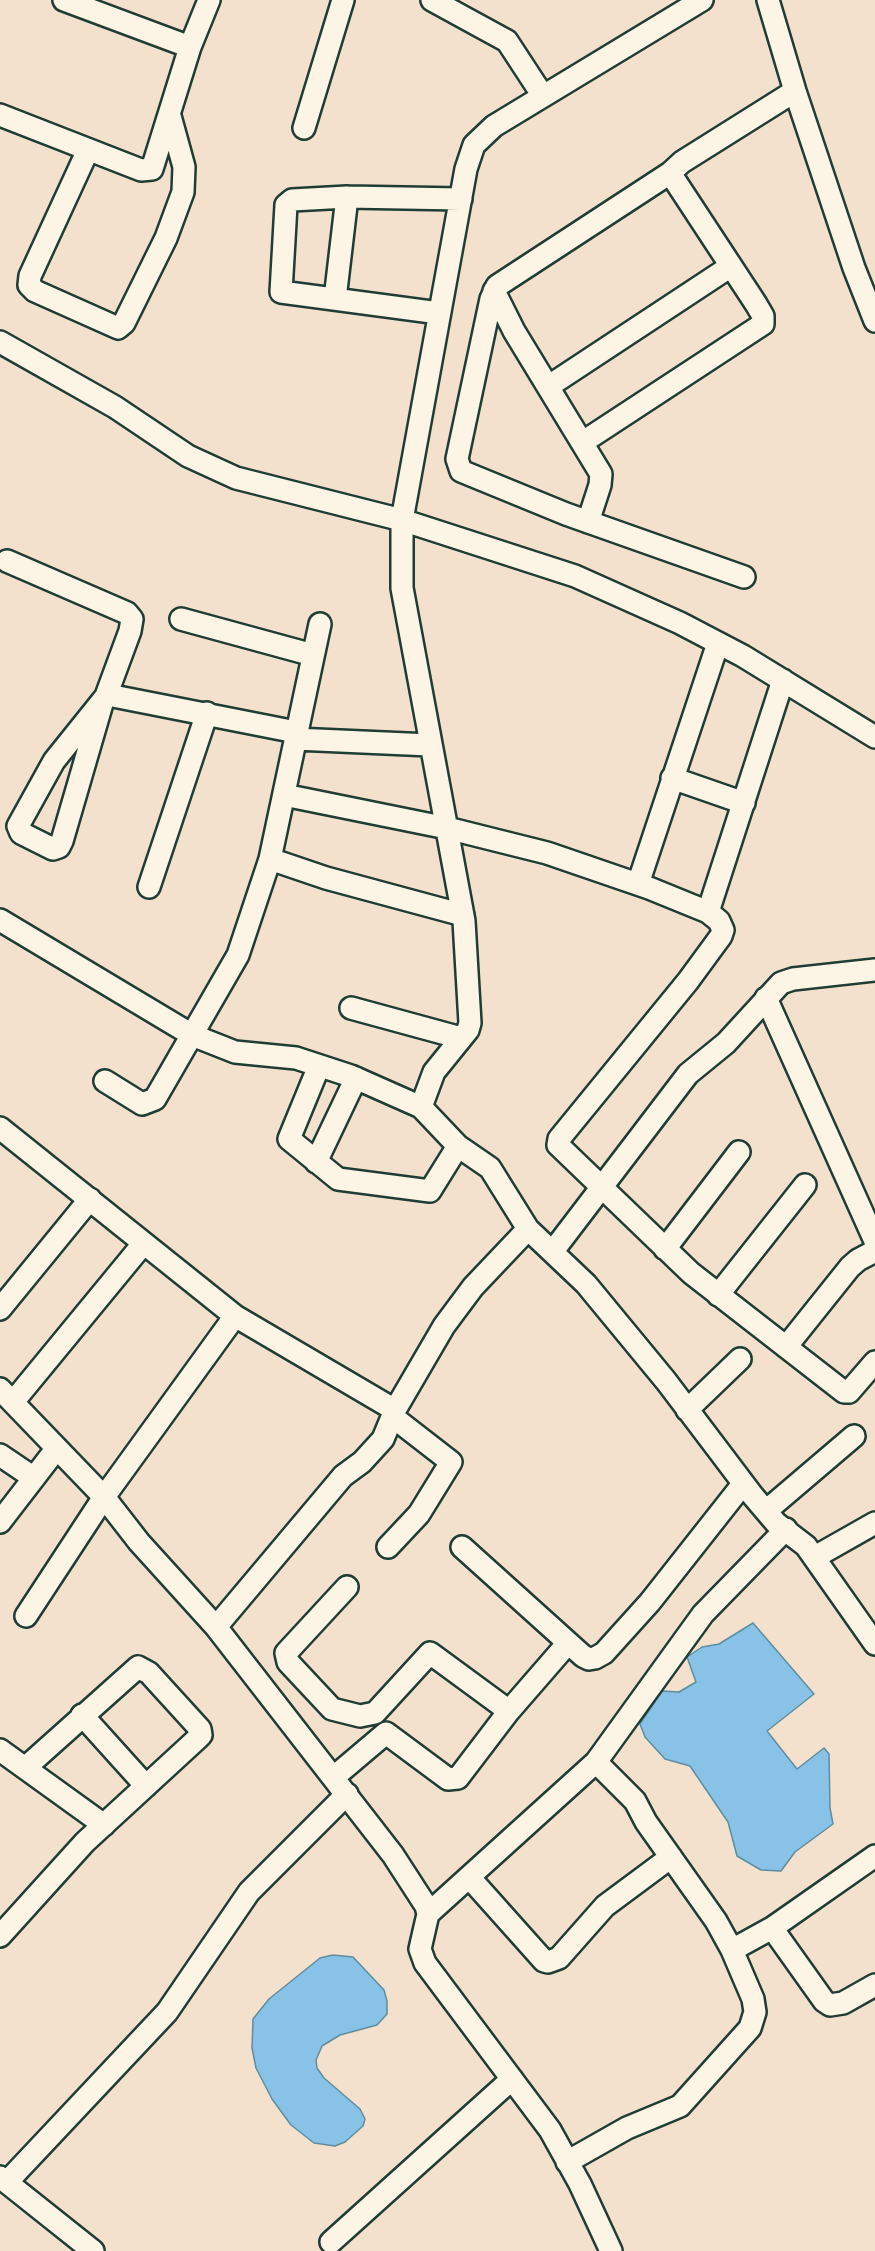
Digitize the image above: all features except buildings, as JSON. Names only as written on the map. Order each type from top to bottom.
[{"type":"street","points":[[64,0],[190,47]]},
{"type":"street","points":[[0,115],[141,170],[152,169],[190,47],[209,0]]},
{"type":"street","points":[[304,128],[343,0]]},
{"type":"street","points":[[432,0],[472,9],[507,41],[543,96]]},
{"type":"street","points":[[420,1107],[434,1072],[470,1023],[463,915],[402,588],[402,520],[466,169],[474,145],[494,126],[702,0]]},
{"type":"street","points":[[768,0],[795,91],[872,307]]},
{"type":"street","points":[[744,577],[588,522],[461,471],[458,466],[494,291],[497,286],[670,173],[682,162],[795,91]]},
{"type":"street","points":[[88,150],[30,276],[29,285],[35,291],[118,328],[124,323],[166,238],[183,192],[184,167],[170,116]]},
{"type":"street","points":[[583,442],[763,324],[763,316],[756,304],[670,173]]},
{"type":"street","points":[[439,313],[281,292],[286,205],[292,200],[347,197],[461,199]]},
{"type":"street","points":[[335,298],[347,197]]},
{"type":"street","points":[[549,386],[731,266]]},
{"type":"street","points":[[494,291],[514,331],[601,474],[600,485],[588,522]]},
{"type":"street","points":[[0,342],[115,408],[188,456],[236,478],[402,520],[575,576],[680,623],[718,643],[875,737]]},
{"type":"street","points":[[7,561],[127,613],[132,619],[130,631],[104,698],[62,842],[59,847],[53,849],[21,833],[18,826],[54,760],[104,698],[112,694],[207,713],[295,736],[430,745]]},
{"type":"street","points":[[181,619],[313,655]]},
{"type":"street","points":[[105,1081],[142,1104],[150,1103],[155,1099],[243,944],[270,859],[320,624]]},
{"type":"street","points":[[638,884],[718,643]]},
{"type":"street","points":[[708,912],[783,680]]},
{"type":"street","points":[[149,887],[207,713]]},
{"type":"street","points":[[672,778],[744,803]]},
{"type":"street","points":[[284,795],[447,828],[547,853],[638,884],[708,912],[722,925],[721,936],[688,981],[559,1139],[560,1147],[665,1249],[718,1295],[846,1393],[875,1362]]},
{"type":"street","points":[[270,859],[326,878],[463,915]]},
{"type":"street","points":[[0,920],[192,1035],[235,1052],[296,1058],[356,1078],[420,1107],[458,1146],[490,1168],[528,1229],[586,1284],[766,1511],[798,1537],[815,1557],[875,1644]]},
{"type":"street","points":[[553,1251],[688,1074],[726,1043],[766,998],[787,980],[875,970]]},
{"type":"street","points":[[766,998],[875,1241]]},
{"type":"street","points":[[351,1008],[461,1038]]},
{"type":"street","points":[[319,1066],[289,1137],[292,1143],[341,1180],[428,1191],[433,1189],[458,1146]]},
{"type":"street","points":[[316,1162],[356,1078]]},
{"type":"street","points":[[0,1128],[235,1316],[394,1414],[451,1462],[419,1514],[388,1548]]},
{"type":"street","points":[[665,1249],[739,1152]]},
{"type":"street","points":[[718,1295],[805,1185]]},
{"type":"street","points":[[0,1309],[90,1199]]},
{"type":"street","points":[[216,1627],[343,1476],[384,1439],[394,1414],[444,1326],[472,1287],[528,1229]]},
{"type":"street","points":[[143,1244],[7,1395],[104,1497],[139,1542],[216,1627],[340,1785],[412,1883],[424,1901],[428,1914],[420,1950],[425,1963],[549,2130],[610,2251]]},
{"type":"street","points":[[786,1347],[850,1267],[875,1251]]},
{"type":"street","points":[[26,1616],[104,1497],[235,1316]]},
{"type":"street","points":[[687,1410],[740,1359]]},
{"type":"street","points":[[766,1511],[854,1436]]},
{"type":"street","points":[[0,1522],[57,1448]]},
{"type":"street","points":[[0,1455],[34,1478]]},
{"type":"street","points":[[462,1547],[568,1643],[589,1659],[604,1653],[650,1602],[744,1484]]},
{"type":"street","points":[[815,1557],[875,1523]]},
{"type":"street","points":[[428,1914],[596,1762],[703,1614],[786,1529]]},
{"type":"street","points":[[347,1587],[286,1653],[291,1666],[332,1709],[360,1716],[375,1713],[430,1653],[509,1711]]},
{"type":"street","points":[[93,2251],[4,2180],[167,2012],[249,1892],[386,1733],[448,1779],[458,1778],[509,1711],[568,1643]]},
{"type":"street","points":[[0,1936],[104,1825],[201,1735],[197,1724],[149,1673],[138,1667],[25,1768]]},
{"type":"street","points":[[82,1715],[146,1786]]},
{"type":"street","points":[[0,1750],[104,1825]]},
{"type":"street","points":[[567,2162],[627,2128],[680,2106],[754,2021],[754,2005],[732,1950],[716,1921],[635,1801],[596,1762]]},
{"type":"street","points":[[732,1950],[772,1928],[875,1856]]},
{"type":"street","points":[[469,1877],[544,1961],[548,1962],[559,1958],[605,1906],[671,1857]]},
{"type":"street","points":[[772,1928],[824,2001],[830,2005],[843,2003],[875,1985]]},
{"type":"street","points":[[331,2242],[512,2079]]},
{"type":"water","points":[[753,1623],[814,1694],[767,1731],[797,1769],[824,1748],[829,1754],[830,1808],[833,1824],[795,1852],[781,1871],[761,1870],[737,1856],[728,1822],[690,1766],[665,1759],[645,1737],[640,1724],[662,1691],[679,1692],[696,1682],[687,1657],[702,1647],[719,1644]]},
{"type":"water","points":[[333,1955],[353,1957],[384,1990],[387,2001],[387,2014],[377,2025],[340,2035],[322,2046],[316,2060],[317,2068],[324,2078],[360,2109],[365,2119],[363,2126],[345,2142],[335,2146],[314,2143],[291,2125],[272,2099],[256,2068],[252,2048],[253,2019],[269,1999],[320,1958]]}]
